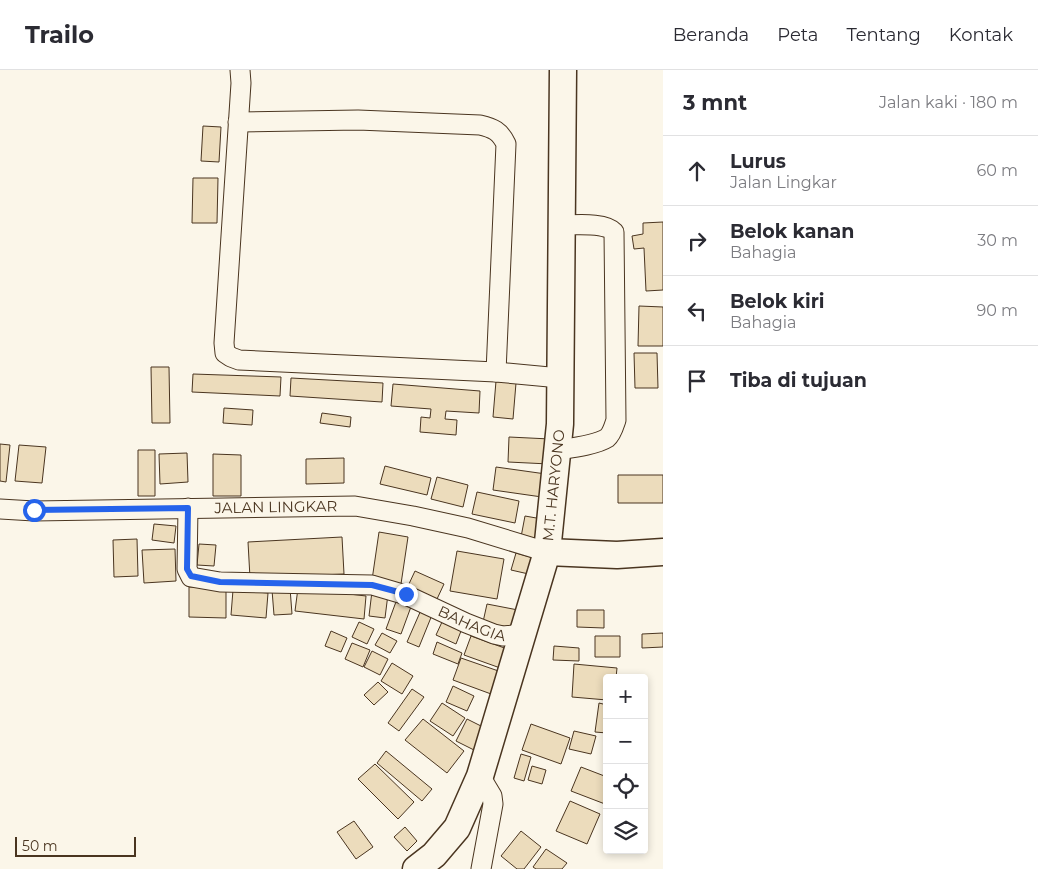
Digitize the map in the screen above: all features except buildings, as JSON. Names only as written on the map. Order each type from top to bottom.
[{"type":"highway","name":"M.T. HARYONO","points":[[416,869],[434,855],[457,828],[480,776],[526,628],[547,552],[560,424],[563,70]]},
{"type":"highway","points":[[547,552],[617,554],[663,552]]},
{"type":"street","points":[[240,70],[241,83],[224,343],[226,353],[239,360],[496,372],[560,378]]},
{"type":"street","points":[[238,122],[358,120],[480,125],[493,128],[502,135],[506,144],[496,372]]},
{"type":"street","points":[[558,450],[607,438],[612,433],[616,420],[614,232],[611,228],[599,226],[562,225]]},
{"type":"street","name":"JALAN LINGKAR","points":[[0,509],[355,506],[468,528],[547,552]]},
{"type":"street","name":"BAHAGIA","points":[[188,508],[187,569],[191,576],[195,578],[220,582],[372,585],[406,594],[466,623],[494,634],[503,636],[514,635],[526,628]]},
{"type":"street","points":[[480,776],[492,796],[493,804],[481,869]]},
{"type":"route","points":[[34,510],[188,508],[187,569],[189,574],[195,578],[220,582],[372,585],[406,594]]}]
